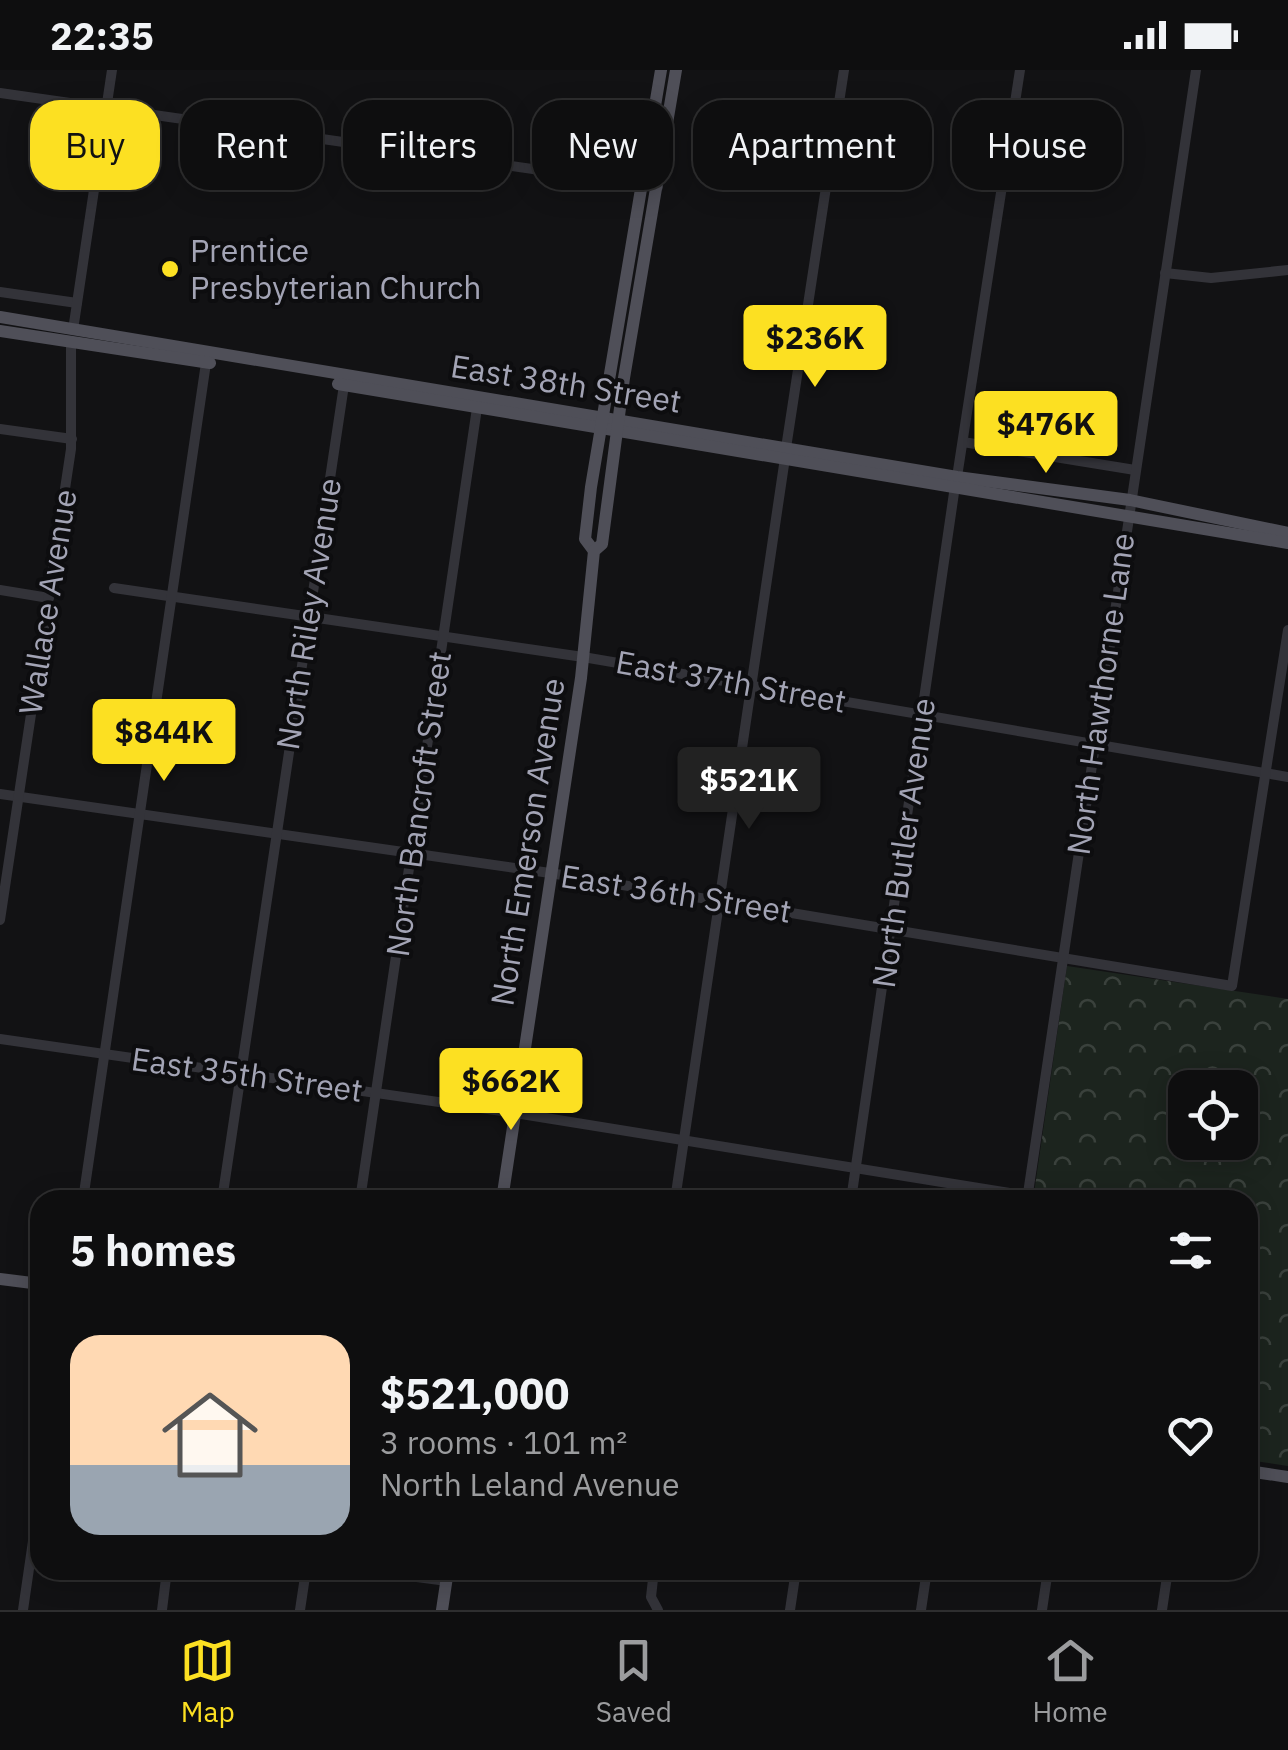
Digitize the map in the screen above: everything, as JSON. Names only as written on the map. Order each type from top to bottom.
[{"type":"main road","name":"North Emerson Avenue","points":[[658,100],[661,70]]},
{"type":"main road","name":"North Emerson Avenue","points":[[669,100],[676,70]]},
{"type":"main road","name":"North Emerson Avenue","points":[[504,1190],[583,656],[594,550],[585,539],[600,422],[649,190]]},
{"type":"main road","name":"North Emerson Avenue","points":[[594,550],[602,544],[649,190]]},
{"type":"main road","name":"East 38th Street","points":[[0,318],[206,363],[477,408],[600,422]]},
{"type":"main road","name":"East 38th Street","points":[[0,331],[72,336],[600,422],[1288,542]]},
{"type":"main road","name":"East 38th Street","points":[[956,482],[1130,500],[1288,533]]},
{"type":"main road","points":[[0,1278],[30,1282]]},
{"type":"main road","points":[[1258,1473],[1288,1478]]},
{"type":"main road","points":[[442,1610],[446,1580]]},
{"type":"street","name":"Wallace Avenue","points":[[107,100],[112,70]]},
{"type":"street","points":[[676,1190],[844,70]]},
{"type":"street","name":"North Butler Avenue","points":[[853,1190],[1020,70]]},
{"type":"street","name":"North Hawthorne Lane","points":[[1028,1190],[1196,70]]},
{"type":"street","points":[[0,92],[53,100]]},
{"type":"street","points":[[160,116],[532,169]]},
{"type":"street","name":"Wallace Avenue","points":[[0,920],[72,439],[72,336],[94,190]]},
{"type":"street","points":[[1165,273],[1211,278],[1288,270]]},
{"type":"street","points":[[0,292],[77,304]]},
{"type":"street","points":[[85,1190],[206,363]]},
{"type":"street","name":"North Riley Avenue","points":[[223,1190],[344,385]]},
{"type":"street","name":"North Bancroft Street","points":[[362,1190],[477,408]]},
{"type":"street","points":[[0,429],[72,439]]},
{"type":"street","points":[[963,442],[1135,470]]},
{"type":"street","name":"East 37th Street","points":[[114,588],[583,656],[1288,777]]},
{"type":"street","points":[[0,590],[48,598]]},
{"type":"street","points":[[1266,773],[1288,630]]},
{"type":"street","name":"East 36th Street","points":[[0,794],[550,873],[1232,986],[1266,773]]},
{"type":"street","name":"East 35th Street","points":[[0,1038],[684,1140],[981,1190]]},
{"type":"street","points":[[22,1610],[30,1566]]},
{"type":"street","points":[[162,1610],[166,1580]]},
{"type":"street","points":[[300,1610],[304,1580]]},
{"type":"street","points":[[655,1580],[656,1607]]},
{"type":"street","points":[[790,1610],[794,1580]]},
{"type":"street","points":[[921,1610],[926,1580]]},
{"type":"street","points":[[1042,1610],[1046,1580]]},
{"type":"street","points":[[1162,1610],[1166,1580]]},
{"type":"green space","points":[[1067,966],[1288,999],[1288,1466],[1258,1462],[1258,1190],[1034,1190]]},
{"type":"place","name":"Prentice Presbyterian Church","points":[[170,269]]}]
